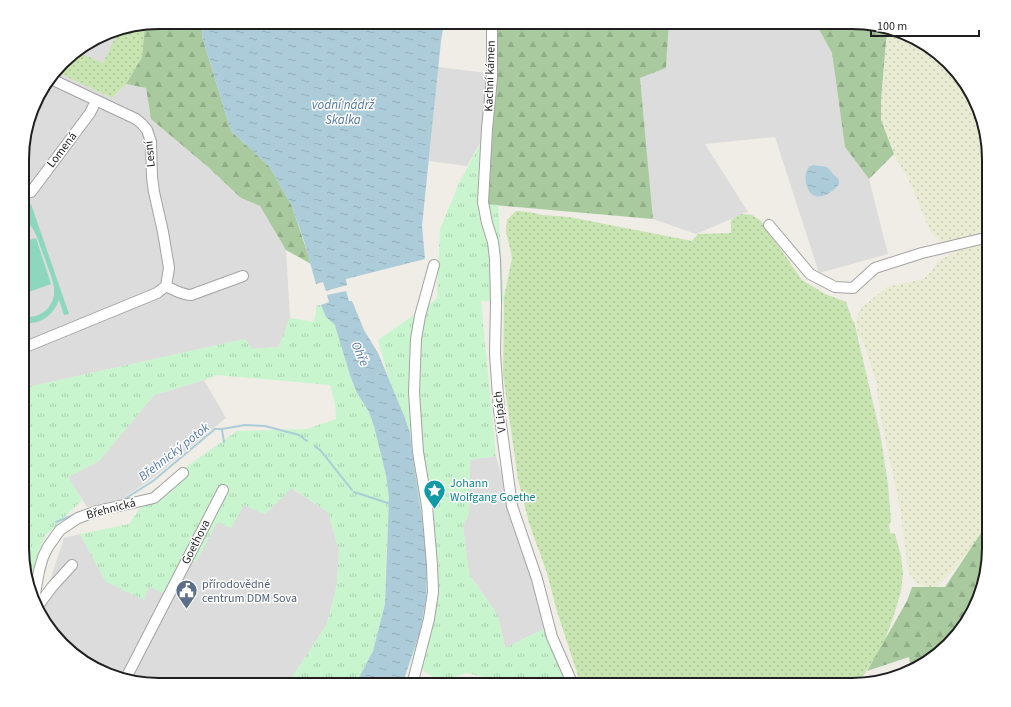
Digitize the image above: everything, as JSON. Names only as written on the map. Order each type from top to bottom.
[{"type":"street","name":"Kachní kámen","points":[[487,129],[492,78],[492,29]]},
{"type":"street","name":"Lesní","points":[[55,81],[136,119],[146,130],[151,142],[154,192],[169,268],[166,286]]},
{"type":"street","name":"Lomená","points":[[29,191],[31,192],[90,113],[96,100]]},
{"type":"street","name":"V Lipách","points":[[487,129],[483,202],[495,259],[495,354],[499,410],[512,506],[537,579],[552,637],[570,678]]},
{"type":"street","points":[[769,225],[810,274],[835,287],[853,288],[875,268],[922,253],[982,239]]},
{"type":"street","points":[[414,678],[429,619],[433,592],[428,514],[418,452],[414,392],[416,339],[420,316],[434,265]]},
{"type":"street","points":[[29,346],[157,293],[166,286],[179,293],[191,295],[243,276]]},
{"type":"street","name":"Břehnická","points":[[36,589],[43,557],[60,530],[78,518],[97,511],[154,498],[183,473]]},
{"type":"street","name":"Goethova","points":[[128,675],[223,490]]},
{"type":"street","points":[[41,602],[52,586],[72,565]]},
{"type":"shaded area","points":[[669,29],[819,29],[832,53],[845,147],[869,179],[888,254],[819,273],[775,137],[705,144],[748,212],[696,234],[653,219],[640,78],[666,68]]},
{"type":"shaded area","points":[[117,36],[103,63],[83,54],[101,42]]},
{"type":"shaded area","points":[[438,67],[495,74],[489,127],[467,166],[429,161]]},
{"type":"shaded area","points":[[62,72],[63,75],[112,98],[126,84],[146,88],[151,119],[208,167],[241,198],[260,206],[286,250],[290,318],[279,347],[252,349],[245,339],[33,386],[29,388],[29,159],[31,133],[42,101]]},
{"type":"shaded area","points":[[204,380],[226,418],[150,480],[122,499],[87,507],[68,477],[99,461],[154,395]]},
{"type":"shaded area","points":[[496,456],[548,627],[505,648],[498,616],[469,574],[463,526],[469,513],[470,460]]},
{"type":"shaded area","points":[[291,488],[328,512],[339,550],[337,585],[327,624],[292,678],[150,678],[125,674],[94,661],[73,646],[61,634],[46,613],[42,604],[64,538],[80,534],[106,582],[148,587],[186,557],[196,562],[217,522],[244,505],[265,514]]},
{"type":"green space","points":[[202,29],[202,36],[231,131],[269,166],[292,206],[311,264],[286,250],[260,206],[241,198],[208,167],[151,119],[146,88],[126,84],[142,57],[145,30]]},
{"type":"green space","points":[[494,29],[669,29],[666,68],[640,78],[653,219],[482,204]]},
{"type":"green space","points":[[819,29],[861,29],[887,33],[881,100],[881,120],[894,154],[869,179],[845,147],[832,53]]},
{"type":"green space","points":[[145,30],[142,57],[126,84],[112,98],[63,75],[62,72],[83,54],[103,63],[116,36],[125,33]]},
{"type":"green space","points":[[887,33],[917,46],[950,73],[965,94],[980,133],[982,150],[982,233],[955,241],[941,243],[930,231],[911,185],[894,154],[881,120],[881,100]]},
{"type":"green space","points":[[485,135],[482,204],[498,205],[504,302],[481,301],[496,456],[470,460],[469,513],[463,526],[469,574],[498,616],[505,648],[548,627],[566,678],[488,678],[466,673],[453,678],[435,678],[425,672],[412,655],[420,632],[426,599],[427,566],[422,518],[410,433],[389,379],[378,340],[437,299],[440,229],[460,181]]},
{"type":"green space","points":[[31,204],[69,314],[64,315],[59,300],[49,315],[40,321],[29,323],[29,317],[41,314],[50,306],[54,295],[54,288],[53,281],[37,237],[29,224],[29,205]]},
{"type":"green space","points":[[516,211],[528,212],[569,217],[692,241],[698,234],[731,233],[731,220],[741,214],[752,215],[761,221],[802,280],[825,294],[846,302],[853,322],[854,321],[880,433],[888,484],[891,521],[889,525],[890,533],[895,534],[901,556],[903,573],[901,591],[883,645],[862,678],[579,678],[556,608],[547,573],[529,523],[518,479],[503,374],[504,297],[512,258],[506,232],[507,220]]},
{"type":"green space","points":[[36,238],[51,284],[29,292],[29,240]]},
{"type":"green space","points":[[982,243],[982,532],[956,567],[935,588],[916,583],[908,571],[900,508],[881,419],[876,382],[864,344],[858,335],[856,321],[860,309],[887,287],[923,279],[931,272],[937,262],[951,254]]},
{"type":"green space","points":[[317,305],[321,305],[326,317],[335,325],[351,378],[357,393],[369,412],[374,426],[389,491],[385,604],[373,651],[359,678],[292,678],[327,624],[337,585],[339,550],[328,512],[292,488],[265,514],[244,505],[231,528],[217,522],[196,562],[186,557],[166,594],[149,587],[144,600],[106,582],[80,534],[129,524],[152,491],[237,431],[307,429],[336,419],[335,403],[330,385],[217,375],[154,395],[99,461],[68,477],[82,500],[45,536],[35,561],[32,577],[29,557],[29,387],[245,339],[252,349],[279,347],[290,318],[314,322]]},
{"type":"green space","points":[[982,532],[982,557],[978,582],[965,613],[955,627],[944,640],[931,651],[910,665],[909,657],[867,671],[907,601],[912,587],[945,587]]},
{"type":"water","name":"vodní nádrž Skalka","points":[[202,29],[443,29],[422,226],[425,259],[346,279],[347,285],[326,291],[323,282],[316,284],[292,206],[269,166],[231,131],[202,36]]},
{"type":"water","points":[[813,165],[827,167],[839,180],[839,184],[832,191],[818,197],[809,191],[806,184],[806,171]]},
{"type":"water","name":"Ohře","points":[[346,291],[349,301],[352,301],[364,330],[378,353],[410,433],[427,566],[426,599],[420,632],[404,678],[359,678],[373,651],[385,604],[389,498],[386,475],[374,426],[369,412],[357,393],[351,378],[335,325],[326,317],[321,305],[329,302],[327,295]]},
{"type":"waterway","name":"Břehnický potok","points":[[123,500],[153,481],[215,429],[245,425],[265,426],[299,435],[307,441]]},
{"type":"waterway","points":[[222,430],[224,442]]},
{"type":"waterway","name":"Břehnický potok","points":[[315,446],[321,451],[352,490]]},
{"type":"waterway","name":"Břehnický potok","points":[[354,492],[391,504]]},
{"type":"waterway","name":"Břehnický potok","points":[[56,522],[86,510]]},
{"type":"place","name":"Johann Wolfgang Goethe","points":[[434,510]]},
{"type":"place","name":"přírodovědné centrum DDM Sova","points":[[186,610]]}]
